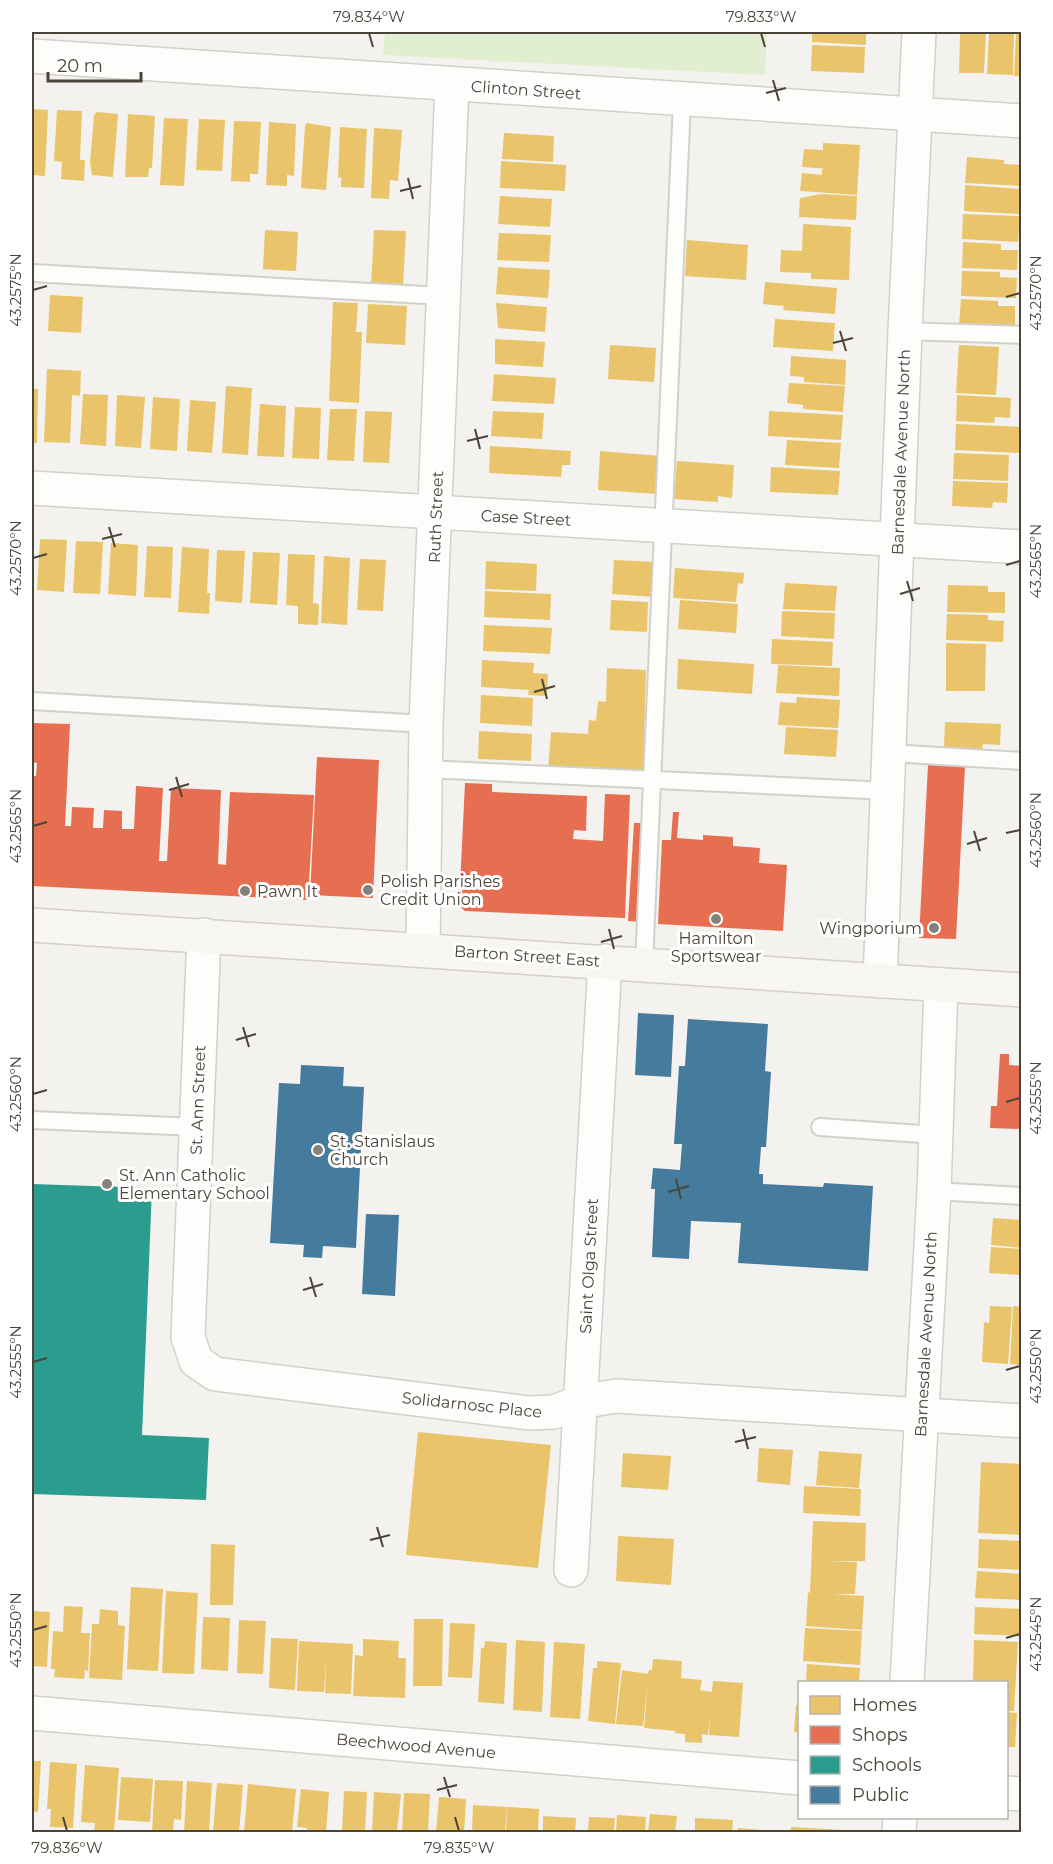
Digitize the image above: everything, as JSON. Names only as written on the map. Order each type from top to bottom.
[{"type":"main road","name":"Barton Street East","points":[[32,925],[1022,990]]},
{"type":"street","name":"Barnesdale Avenue North","points":[[880,981],[919,32]]},
{"type":"street","name":"Clinton Street","points":[[32,56],[682,101],[1022,121]]},
{"type":"street","name":"Ruth Street","points":[[423,949],[426,724],[452,85]]},
{"type":"street","name":"Case Street","points":[[32,488],[1022,547]]},
{"type":"street","name":"St. Ann Street","points":[[188,1337],[204,935]]},
{"type":"street","name":"Saint Olga Street","points":[[571,1570],[580,1402],[585,1355],[605,961]]},
{"type":"street","name":"Barnesdale Avenue North","points":[[907,1681],[934,1191],[941,985]]},
{"type":"street","name":"Solidarnosc Place","points":[[188,1337],[196,1361],[215,1374],[529,1413],[554,1412],[580,1402],[616,1396],[1022,1421]]},
{"type":"street","name":"Beechwood Avenue","points":[[32,1713],[798,1778]]},
{"type":"lane","points":[[644,964],[682,101]]},
{"type":"lane","points":[[32,273],[443,296]]},
{"type":"lane","points":[[905,331],[1022,335]]},
{"type":"lane","points":[[32,701],[426,724]]},
{"type":"lane","points":[[890,753],[1022,761]]},
{"type":"lane","points":[[426,769],[888,791]]},
{"type":"lane","points":[[32,1120],[197,1127]]},
{"type":"lane","points":[[820,1127],[936,1135]]},
{"type":"lane","points":[[934,1191],[1022,1196]]},
{"type":"green space","points":[[385,32],[767,32],[765,75],[383,55]]},
{"type":"building: Homes","points":[[812,32],[866,32],[866,45],[812,42]]},
{"type":"building: Homes","points":[[960,32],[986,32],[984,73],[959,73]]},
{"type":"building: Homes","points":[[989,32],[1014,32],[1013,75],[987,74]]},
{"type":"building: Homes","points":[[1016,32],[1022,32],[1022,76],[1014,76]]},
{"type":"building: Homes","points":[[812,45],[865,47],[864,73],[811,71]]},
{"type":"building: Homes","points":[[32,109],[48,110],[45,176],[32,175]]},
{"type":"building: Homes","points":[[57,110],[82,111],[80,160],[85,160],[84,181],[61,179],[62,162],[54,161]]},
{"type":"building: Homes","points":[[97,112],[118,114],[113,177],[92,175],[90,163],[94,115]]},
{"type":"building: Homes","points":[[128,114],[155,116],[152,168],[149,168],[148,177],[125,177]]},
{"type":"building: Homes","points":[[164,118],[188,119],[184,186],[160,185]]},
{"type":"building: Homes","points":[[199,119],[225,120],[222,171],[196,170]]},
{"type":"building: Homes","points":[[234,121],[261,122],[258,174],[250,174],[250,182],[231,181]]},
{"type":"building: Homes","points":[[269,122],[296,124],[294,176],[287,175],[287,186],[266,185]]},
{"type":"building: Homes","points":[[307,123],[331,127],[326,190],[301,188]]},
{"type":"building: Homes","points":[[340,127],[367,129],[364,188],[341,187],[341,177],[338,178]]},
{"type":"building: Homes","points":[[374,128],[402,130],[398,181],[390,180],[389,199],[371,198]]},
{"type":"building: Homes","points":[[504,133],[554,136],[553,162],[502,159]]},
{"type":"building: Homes","points":[[823,143],[860,145],[857,195],[800,191],[802,173],[822,175],[822,169],[829,169],[802,167],[804,149],[823,150]]},
{"type":"building: Homes","points":[[967,157],[1004,160],[1004,164],[1022,165],[1021,186],[965,183]]},
{"type":"building: Homes","points":[[501,161],[566,165],[565,191],[500,188]]},
{"type":"building: Homes","points":[[965,185],[1021,189],[1019,214],[964,211]]},
{"type":"building: Homes","points":[[821,194],[857,196],[856,220],[799,217],[800,198]]},
{"type":"building: Homes","points":[[500,196],[552,199],[550,227],[498,224]]},
{"type":"building: Homes","points":[[963,214],[1020,216],[1018,242],[962,239]]},
{"type":"building: Homes","points":[[803,224],[851,227],[849,280],[811,279],[811,273],[780,272],[781,250],[802,251]]},
{"type":"building: Homes","points":[[265,230],[298,232],[296,271],[263,269]]},
{"type":"building: Homes","points":[[374,230],[406,231],[403,287],[371,286]]},
{"type":"building: Homes","points":[[499,233],[551,235],[549,262],[497,260]]},
{"type":"building: Homes","points":[[687,240],[748,245],[746,280],[685,276]]},
{"type":"building: Homes","points":[[963,242],[1001,244],[1001,250],[1018,250],[1017,270],[962,268]]},
{"type":"building: Homes","points":[[498,267],[550,270],[548,298],[496,294]]},
{"type":"building: Homes","points":[[962,271],[1000,272],[1000,277],[1017,278],[1016,298],[961,296]]},
{"type":"building: Homes","points":[[765,282],[837,288],[835,314],[783,310],[784,306],[763,304]]},
{"type":"building: Homes","points":[[50,295],[83,297],[81,333],[48,331]]},
{"type":"building: Homes","points":[[961,299],[998,301],[998,306],[1015,306],[1015,327],[959,325]]},
{"type":"building: Homes","points":[[333,302],[358,303],[356,332],[362,332],[359,403],[329,401]]},
{"type":"building: Homes","points":[[496,303],[547,307],[545,332],[498,328]]},
{"type":"building: Homes","points":[[368,304],[407,306],[405,345],[366,343]]},
{"type":"building: Homes","points":[[775,319],[835,323],[833,351],[773,347]]},
{"type":"building: Homes","points":[[495,339],[545,342],[543,367],[495,364]]},
{"type":"building: Homes","points":[[610,345],[656,348],[654,382],[608,379]]},
{"type":"building: Homes","points":[[959,345],[999,347],[996,395],[956,393]]},
{"type":"building: Homes","points":[[791,356],[846,360],[845,385],[804,382],[804,377],[790,376]]},
{"type":"building: Homes","points":[[47,369],[81,371],[80,396],[72,395],[70,443],[44,442]]},
{"type":"building: Homes","points":[[494,374],[556,378],[554,404],[492,401]]},
{"type":"building: Homes","points":[[789,383],[845,386],[843,412],[803,409],[803,405],[787,403]]},
{"type":"building: Homes","points":[[226,386],[252,388],[248,455],[222,453]]},
{"type":"building: Homes","points":[[32,389],[38,389],[37,443],[32,443]]},
{"type":"building: Homes","points":[[83,394],[108,395],[106,446],[80,444]]},
{"type":"building: Homes","points":[[117,395],[145,397],[141,448],[115,446]]},
{"type":"building: Homes","points":[[957,395],[1011,398],[1010,418],[995,417],[994,423],[956,421]]},
{"type":"building: Homes","points":[[153,397],[180,399],[177,451],[150,449]]},
{"type":"building: Homes","points":[[190,400],[216,402],[212,453],[187,451]]},
{"type":"building: Homes","points":[[260,404],[286,406],[284,457],[257,456]]},
{"type":"building: Homes","points":[[295,407],[321,408],[319,459],[292,458]]},
{"type":"building: Homes","points":[[330,409],[357,409],[354,461],[327,460]]},
{"type":"building: Homes","points":[[365,411],[392,412],[389,463],[363,462]]},
{"type":"building: Homes","points":[[493,411],[544,413],[542,439],[491,436]]},
{"type":"building: Homes","points":[[769,411],[843,415],[841,440],[768,436]]},
{"type":"building: Homes","points":[[956,424],[1021,427],[1020,453],[955,450]]},
{"type":"building: Homes","points":[[787,440],[841,443],[839,468],[785,465]]},
{"type":"building: Homes","points":[[490,446],[571,451],[570,465],[562,465],[561,477],[489,473]]},
{"type":"building: Homes","points":[[600,451],[661,456],[658,494],[598,490]]},
{"type":"building: Homes","points":[[954,453],[1009,455],[1008,481],[953,479]]},
{"type":"building: Homes","points":[[677,461],[734,465],[732,498],[718,496],[718,502],[674,499]]},
{"type":"building: Homes","points":[[771,467],[840,471],[838,495],[770,492]]},
{"type":"building: Homes","points":[[953,481],[1008,483],[1007,503],[993,502],[992,508],[952,506]]},
{"type":"building: Homes","points":[[40,539],[67,540],[64,592],[37,590]]},
{"type":"building: Homes","points":[[76,541],[103,542],[100,594],[73,593]]},
{"type":"building: Homes","points":[[111,543],[138,545],[136,596],[108,594]]},
{"type":"building: Homes","points":[[147,546],[173,547],[171,598],[144,597]]},
{"type":"building: Homes","points":[[182,547],[209,549],[207,593],[210,593],[209,614],[178,612]]},
{"type":"building: Homes","points":[[217,550],[245,551],[242,603],[215,601]]},
{"type":"building: Homes","points":[[253,552],[280,553],[277,605],[250,603]]},
{"type":"building: Homes","points":[[288,554],[315,555],[313,603],[319,604],[318,625],[298,624],[298,606],[286,605]]},
{"type":"building: Homes","points":[[324,556],[350,558],[347,625],[321,623]]},
{"type":"building: Homes","points":[[360,559],[386,560],[383,611],[357,610]]},
{"type":"building: Homes","points":[[614,560],[656,562],[655,597],[612,594]]},
{"type":"building: Homes","points":[[486,561],[537,564],[536,591],[485,589]]},
{"type":"building: Homes","points":[[675,568],[744,573],[743,584],[738,583],[736,602],[673,598]]},
{"type":"building: Homes","points":[[785,583],[837,586],[835,611],[783,609]]},
{"type":"building: Homes","points":[[948,585],[988,586],[988,592],[1005,592],[1005,613],[947,612]]},
{"type":"building: Homes","points":[[485,591],[551,594],[550,620],[484,617]]},
{"type":"building: Homes","points":[[611,600],[648,602],[647,632],[610,630]]},
{"type":"building: Homes","points":[[680,600],[738,604],[736,633],[678,629]]},
{"type":"building: Homes","points":[[782,611],[835,613],[834,639],[781,636]]},
{"type":"building: Homes","points":[[947,614],[988,615],[988,620],[1004,621],[1003,642],[946,640]]},
{"type":"building: Homes","points":[[484,625],[552,628],[550,654],[483,651]]},
{"type":"building: Homes","points":[[772,639],[833,642],[832,666],[771,664]]},
{"type":"building: Homes","points":[[946,643],[986,644],[985,691],[946,691]]},
{"type":"building: Homes","points":[[678,659],[754,664],[752,694],[677,689]]},
{"type":"building: Homes","points":[[482,660],[534,663],[533,673],[548,674],[547,696],[528,695],[529,690],[481,687]]},
{"type":"building: Homes","points":[[778,665],[840,668],[839,696],[776,693]]},
{"type":"building: Homes","points":[[607,668],[646,670],[644,739],[649,739],[647,777],[548,771],[551,732],[588,734],[589,720],[596,721],[598,701],[606,702]]},
{"type":"building: Homes","points":[[481,695],[533,698],[532,726],[480,723]]},
{"type":"building: Homes","points":[[797,697],[840,700],[838,728],[778,725],[780,702],[796,703]]},
{"type":"building: Homes","points":[[945,722],[1001,724],[1000,745],[983,744],[982,750],[944,748]]},
{"type":"building: Homes","points":[[786,727],[838,730],[836,757],[784,754]]},
{"type":"building: Homes","points":[[479,731],[532,734],[531,761],[478,759]]},
{"type":"building: Homes","points":[[993,1218],[1022,1220],[1022,1248],[991,1245]]},
{"type":"building: Homes","points":[[991,1247],[1022,1249],[1022,1275],[989,1273]]},
{"type":"building: Homes","points":[[990,1306],[1012,1307],[1008,1364],[982,1362],[984,1322],[989,1323]]},
{"type":"building: Homes","points":[[1013,1306],[1022,1307],[1022,1365],[1010,1364]]},
{"type":"building: Homes","points":[[418,1432],[551,1445],[538,1568],[406,1555]]},
{"type":"building: Homes","points":[[759,1448],[793,1450],[790,1485],[757,1482]]},
{"type":"building: Homes","points":[[819,1451],[862,1454],[859,1488],[816,1485]]},
{"type":"building: Homes","points":[[623,1453],[671,1456],[668,1490],[621,1487]]},
{"type":"building: Homes","points":[[981,1462],[1022,1464],[1022,1535],[978,1533]]},
{"type":"building: Homes","points":[[804,1486],[861,1489],[860,1516],[803,1513]]},
{"type":"building: Homes","points":[[813,1521],[866,1523],[865,1561],[827,1561],[857,1562],[855,1594],[833,1594],[864,1596],[862,1630],[806,1626]]},
{"type":"building: Homes","points":[[618,1536],[674,1539],[671,1585],[616,1581]]},
{"type":"building: Homes","points":[[979,1539],[1022,1541],[1022,1570],[978,1568]]},
{"type":"building: Homes","points":[[211,1544],[235,1545],[233,1605],[210,1605]]},
{"type":"building: Homes","points":[[977,1571],[1022,1574],[1022,1600],[975,1598]]},
{"type":"building: Homes","points":[[131,1587],[163,1589],[158,1671],[127,1669]]},
{"type":"building: Homes","points":[[166,1591],[198,1593],[194,1674],[162,1673]]},
{"type":"building: Homes","points":[[64,1606],[83,1607],[81,1633],[90,1633],[88,1671],[85,1670],[84,1679],[54,1677],[55,1669],[51,1669],[53,1631],[63,1632]]},
{"type":"building: Homes","points":[[975,1607],[1022,1609],[1022,1636],[974,1634]]},
{"type":"building: Homes","points":[[100,1609],[118,1611],[118,1625],[125,1626],[122,1680],[89,1678],[92,1624],[99,1624]]},
{"type":"building: Homes","points":[[32,1611],[50,1612],[47,1667],[32,1666]]},
{"type":"building: Homes","points":[[203,1617],[230,1618],[228,1671],[201,1669]]},
{"type":"building: Homes","points":[[414,1619],[443,1619],[442,1686],[413,1686]]},
{"type":"building: Homes","points":[[239,1620],[266,1621],[263,1674],[237,1673]]},
{"type":"building: Homes","points":[[450,1623],[475,1624],[472,1678],[448,1677]]},
{"type":"building: Homes","points":[[805,1628],[862,1631],[860,1665],[803,1661]]},
{"type":"building: Homes","points":[[271,1638],[298,1639],[295,1690],[269,1688]]},
{"type":"building: Homes","points":[[363,1639],[399,1641],[398,1658],[406,1658],[405,1698],[353,1696],[355,1655],[363,1656]]},
{"type":"building: Homes","points":[[516,1640],[545,1642],[542,1712],[513,1710]]},
{"type":"building: Homes","points":[[974,1640],[1018,1642],[1014,1711],[1008,1711],[1008,1681],[973,1681]]},
{"type":"building: Homes","points":[[299,1641],[353,1644],[351,1694],[325,1693],[326,1658],[324,1692],[297,1691]]},
{"type":"building: Homes","points":[[485,1641],[507,1643],[504,1704],[478,1702],[481,1648],[484,1648]]},
{"type":"building: Homes","points":[[554,1642],[585,1644],[580,1719],[550,1717]]},
{"type":"building: Homes","points":[[653,1659],[682,1661],[681,1678],[702,1680],[700,1690],[712,1692],[713,1681],[743,1683],[739,1737],[709,1735],[710,1717],[708,1735],[702,1734],[702,1743],[685,1742],[685,1734],[675,1733],[676,1731],[644,1728],[648,1680],[643,1726],[616,1724],[622,1670],[648,1674],[649,1670],[652,1670]]},
{"type":"building: Homes","points":[[597,1661],[621,1663],[615,1724],[588,1721],[593,1668],[597,1668]]},
{"type":"building: Homes","points":[[807,1664],[860,1668],[859,1681],[806,1681]]},
{"type":"building: Homes","points":[[796,1705],[798,1705],[798,1733],[794,1732]]},
{"type":"building: Homes","points":[[1008,1712],[1017,1713],[1015,1747],[1008,1747]]},
{"type":"building: Homes","points":[[32,1761],[41,1761],[38,1812],[32,1811]]},
{"type":"building: Homes","points":[[50,1762],[77,1764],[73,1828],[50,1827],[51,1809],[47,1809]]},
{"type":"building: Homes","points":[[85,1765],[119,1768],[114,1832],[94,1832],[95,1823],[81,1822]]},
{"type":"building: Homes","points":[[121,1777],[153,1779],[150,1822],[118,1820]]},
{"type":"building: Homes","points":[[155,1780],[183,1781],[181,1820],[174,1819],[173,1832],[152,1832]]},
{"type":"building: Homes","points":[[187,1781],[212,1783],[209,1832],[184,1832]]},
{"type":"building: Homes","points":[[217,1783],[243,1785],[239,1832],[213,1832]]},
{"type":"building: Homes","points":[[248,1784],[296,1789],[292,1832],[244,1832]]},
{"type":"building: Homes","points":[[301,1789],[329,1792],[326,1832],[307,1832],[307,1828],[297,1827]]},
{"type":"building: Homes","points":[[344,1791],[367,1792],[365,1832],[342,1832]]},
{"type":"building: Homes","points":[[374,1792],[401,1794],[397,1832],[372,1832]]},
{"type":"building: Homes","points":[[404,1793],[430,1794],[428,1832],[402,1832]]},
{"type":"building: Homes","points":[[439,1797],[466,1799],[464,1832],[436,1832]]},
{"type":"building: Homes","points":[[473,1805],[507,1807],[505,1832],[472,1832]]},
{"type":"building: Homes","points":[[507,1807],[539,1809],[538,1832],[506,1832]]},
{"type":"building: Homes","points":[[650,1814],[677,1816],[675,1832],[648,1832]]},
{"type":"building: Homes","points":[[617,1815],[646,1817],[645,1832],[616,1832]]},
{"type":"building: Homes","points":[[543,1816],[576,1818],[575,1832],[543,1832]]},
{"type":"building: Homes","points":[[589,1817],[615,1818],[614,1832],[588,1832]]},
{"type":"building: Homes","points":[[695,1818],[733,1820],[732,1832],[695,1832]]},
{"type":"building: Homes","points":[[791,1827],[843,1830],[842,1832],[790,1832]]},
{"type":"building: Homes","points":[[738,1828],[765,1830],[765,1832],[737,1832]]},
{"type":"building: Shops","points":[[33,723],[70,724],[65,826],[71,826],[72,807],[94,808],[93,828],[103,828],[104,810],[122,811],[122,829],[134,829],[136,786],[163,788],[159,861],[167,861],[171,788],[221,790],[218,864],[226,865],[230,792],[314,795],[308,900],[32,886],[32,776],[36,776],[37,763],[32,762]]},
{"type":"building: Shops","points":[[317,757],[379,760],[373,898],[310,895]]},
{"type":"building: Shops","points":[[928,765],[965,767],[956,939],[919,938]]},
{"type":"building: Shops","points":[[465,783],[492,784],[492,792],[587,796],[586,831],[574,830],[573,839],[603,841],[605,794],[630,795],[625,918],[465,911],[459,906]]},
{"type":"building: Shops","points":[[673,812],[679,812],[677,838],[703,840],[703,835],[733,837],[733,846],[760,848],[759,863],[787,865],[783,931],[658,924],[662,840],[671,840]]},
{"type":"building: Shops","points":[[634,823],[647,823],[642,922],[628,921]]},
{"type":"building: Shops","points":[[1000,1054],[1009,1054],[1009,1065],[1022,1066],[1022,1129],[990,1128],[991,1106],[997,1106]]},
{"type":"building: Schools","points":[[32,1184],[152,1188],[142,1435],[209,1438],[206,1500],[32,1494]]},
{"type":"building: Public","points":[[638,1013],[674,1015],[671,1077],[635,1075]]},
{"type":"building: Public","points":[[688,1019],[768,1024],[765,1071],[771,1072],[766,1147],[761,1147],[759,1174],[763,1174],[763,1184],[823,1187],[824,1183],[873,1186],[868,1271],[738,1263],[741,1223],[691,1221],[689,1259],[652,1257],[655,1189],[651,1189],[653,1168],[680,1170],[682,1144],[674,1144],[679,1066],[685,1066]]},
{"type":"building: Public","name":"St. Stanislaus Church","points":[[301,1065],[344,1067],[343,1086],[364,1087],[356,1248],[323,1246],[322,1258],[303,1257],[304,1245],[270,1243],[279,1083],[300,1084]]},
{"type":"building: Public","points":[[366,1214],[399,1215],[395,1296],[362,1294]]},
{"type":"place","name":"Polish Parishes Credit Union","points":[[368,890]]},
{"type":"place","name":"Pawn It","points":[[245,891]]},
{"type":"place","name":"Hamilton Sportswear","points":[[716,919]]},
{"type":"place","name":"Wingporium","points":[[934,928]]},
{"type":"place","name":"St. Stanislaus Church","points":[[318,1150]]},
{"type":"place","name":"St. Ann Catholic Elementary School","points":[[107,1184]]}]
